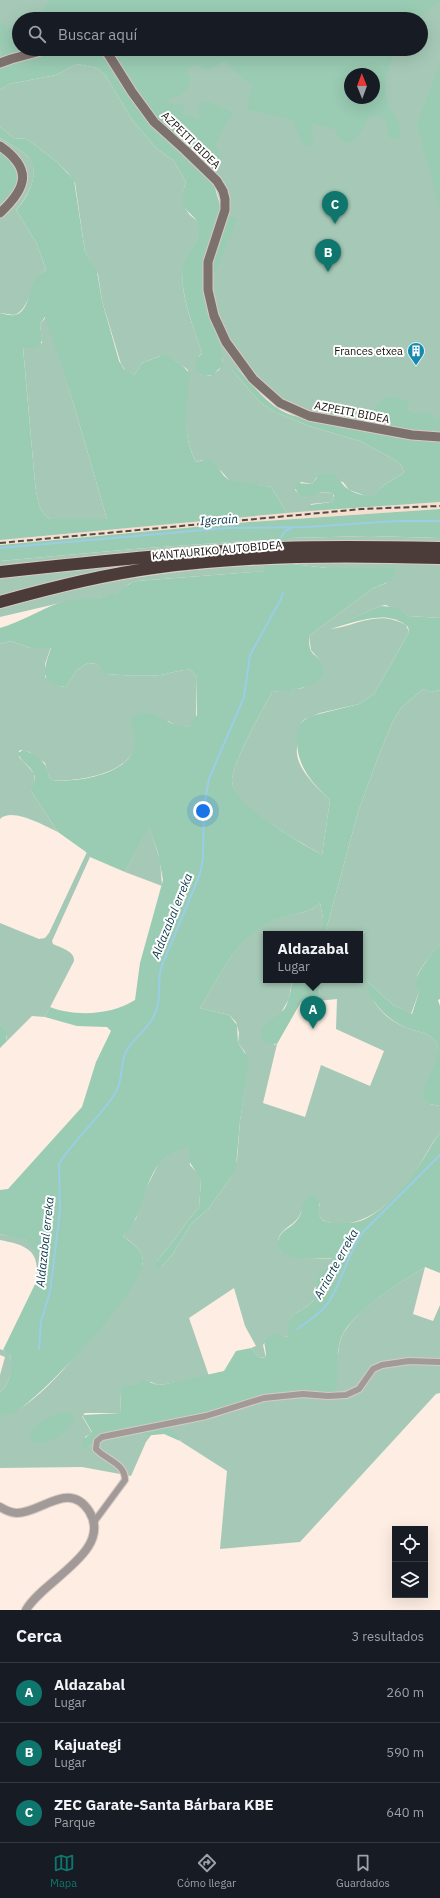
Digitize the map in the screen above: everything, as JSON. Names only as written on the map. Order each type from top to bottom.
[{"type":"highway","name":"KANTAURIKO AUTOBIDEA","points":[[0,572],[119,559],[234,550],[347,546],[440,548]]},
{"type":"highway","name":"KANTAURIKO AUTOBIDEA","points":[[0,602],[95,578],[189,564],[305,557],[440,558]]},
{"type":"main road","points":[[0,63],[22,56]]},
{"type":"main road","name":"AZPEITI BIDEA","points":[[110,56],[132,92],[154,122],[186,150],[216,181],[223,191],[226,200],[225,210],[208,262],[208,290],[214,316],[226,342],[253,379],[280,403],[309,416],[385,430],[440,438]]},
{"type":"main road","points":[[0,146],[17,160],[21,168],[22,178],[16,196],[0,213]]},
{"type":"street","points":[[94,1522],[125,1480],[124,1473],[120,1467],[96,1449],[96,1443],[102,1437],[206,1416],[264,1398],[303,1394],[328,1396],[346,1395],[359,1388],[371,1372],[377,1367],[403,1361],[440,1362]]},
{"type":"street","points":[[0,1507],[11,1512],[20,1512],[59,1498],[73,1499],[86,1507],[94,1522],[95,1533],[90,1546],[35,1598],[26,1610]]},
{"type":"shaded area","points":[[440,502],[440,509],[249,522],[0,545],[0,540],[316,510]]},
{"type":"green space","points":[[0,0],[440,0],[440,436],[293,415],[269,400],[236,368],[232,370],[260,402],[273,411],[309,426],[360,441],[395,460],[402,466],[404,473],[384,485],[372,498],[349,490],[343,482],[317,477],[312,484],[301,482],[295,490],[304,498],[325,492],[333,494],[334,498],[331,502],[311,504],[310,511],[287,513],[271,487],[234,482],[229,480],[221,471],[202,460],[196,462],[191,451],[186,429],[188,370],[176,361],[165,356],[160,356],[142,363],[134,375],[126,371],[121,364],[102,301],[98,274],[85,252],[75,183],[57,162],[27,139],[14,138],[0,127],[0,90],[9,84],[56,75],[77,64],[97,68],[105,75],[133,121],[157,149],[173,160],[186,182],[183,194],[185,207],[189,214],[198,222],[199,226],[196,244],[184,266],[183,281],[186,302],[202,353],[199,356],[200,374],[210,376],[219,370],[223,361],[205,298],[215,273],[221,212],[220,202],[215,186],[117,56],[428,56],[428,12],[12,12],[12,54],[0,62]]},
{"type":"green space","points":[[49,0],[440,0],[426,12],[43,12]]},
{"type":"green space","points":[[0,20],[5,24],[6,30],[12,27],[12,56],[394,56],[388,70],[386,92],[389,106],[399,123],[400,135],[397,138],[390,138],[388,135],[386,122],[382,118],[369,117],[363,129],[351,142],[347,143],[340,139],[335,130],[312,123],[313,144],[305,146],[301,142],[293,120],[248,110],[249,97],[253,86],[224,61],[208,70],[198,65],[186,69],[190,78],[188,87],[179,96],[166,98],[171,104],[184,104],[183,114],[199,119],[198,107],[203,102],[209,102],[234,113],[222,130],[215,146],[220,155],[215,185],[221,212],[237,219],[205,298],[222,353],[223,365],[213,375],[207,376],[199,374],[195,367],[197,359],[202,353],[185,299],[182,277],[183,267],[195,244],[199,234],[199,228],[197,222],[184,206],[183,193],[186,182],[173,160],[157,149],[133,121],[105,75],[97,68],[77,64],[56,75],[9,84],[0,90],[0,55],[3,53],[0,46]]},
{"type":"green space","points":[[440,63],[440,212],[418,127],[419,119]]},
{"type":"green space","points":[[0,127],[14,138],[27,139],[57,162],[74,180],[85,252],[97,271],[102,301],[119,361],[124,369],[134,375],[142,363],[163,355],[175,360],[181,365],[190,374],[186,419],[188,441],[196,462],[207,459],[213,461],[224,476],[229,480],[271,487],[287,513],[0,540],[0,313],[15,315],[23,310],[34,281],[46,270],[37,244],[16,210],[21,205],[32,183],[33,168],[31,161],[20,150],[0,138]],"holes":[[[45,317],[73,402],[107,519],[50,519],[43,512],[39,503],[36,493],[23,348],[33,348],[40,345],[42,340],[40,324]]]},
{"type":"green space","points":[[0,138],[26,155],[34,168],[34,176],[29,191],[16,210],[37,244],[46,270],[36,281],[24,308],[14,315],[0,313]]},
{"type":"green space","points":[[0,150],[12,160],[16,166],[17,178],[14,189],[10,195],[0,203]]},
{"type":"green space","points":[[46,317],[73,402],[107,519],[50,519],[43,512],[39,503],[36,493],[23,347],[42,343],[40,324]]},
{"type":"green space","points":[[233,368],[236,368],[273,405],[291,415],[310,417],[366,410],[376,407],[385,397],[392,397],[409,401],[407,408],[411,413],[425,412],[431,414],[435,419],[440,418],[440,502],[310,511],[308,508],[310,505],[331,502],[334,495],[321,492],[301,498],[295,488],[297,483],[312,484],[319,475],[330,474],[337,477],[350,491],[372,497],[384,485],[404,473],[402,466],[395,460],[360,441],[309,426],[273,411],[260,402],[232,370]]},
{"type":"green space","points":[[440,509],[440,538],[370,536],[290,538],[289,541],[265,542],[259,540],[0,561],[0,545],[249,522]]},
{"type":"green space","points":[[370,536],[440,538],[440,541],[289,541],[290,538]]},
{"type":"green space","points":[[259,540],[265,542],[156,550],[0,566],[0,561]]},
{"type":"green space","points":[[169,560],[0,597],[0,577]]},
{"type":"green space","points":[[292,564],[440,564],[440,618],[408,616],[386,605],[380,606],[330,629],[376,618],[385,618],[395,620],[406,625],[409,632],[374,694],[359,704],[320,713],[305,719],[302,722],[297,746],[298,760],[309,779],[330,800],[322,855],[255,812],[235,791],[232,781],[233,773],[242,750],[272,692],[303,688],[323,671],[322,663],[311,650],[309,636],[372,589],[386,583],[397,568],[327,568]]},
{"type":"green space","points":[[292,564],[327,568],[397,568],[390,581],[372,589],[309,636],[309,646],[311,651],[323,665],[323,673],[319,679],[313,684],[305,687],[272,692],[242,750],[233,773],[232,781],[235,790],[243,801],[255,812],[285,833],[322,855],[330,800],[311,780],[302,765],[297,748],[297,734],[299,727],[311,716],[359,704],[374,694],[409,632],[408,627],[399,621],[389,618],[357,621],[327,630],[380,606],[396,607],[408,616],[440,618],[440,690],[430,692],[423,689],[401,708],[392,723],[358,812],[326,931],[323,931],[323,918],[320,903],[308,910],[279,918],[259,928],[248,937],[230,959],[200,1008],[229,1015],[237,1025],[238,1043],[247,1056],[249,1063],[240,1121],[236,1167],[230,1179],[209,1208],[191,1224],[172,1255],[161,1267],[157,1269],[155,1266],[157,1261],[199,1208],[201,1180],[189,1161],[189,1147],[176,1151],[166,1157],[159,1164],[148,1184],[135,1221],[123,1236],[139,1250],[143,1261],[139,1275],[127,1294],[110,1317],[69,1364],[30,1401],[17,1411],[0,1415],[0,1392],[6,1385],[11,1370],[10,1355],[3,1350],[39,1276],[42,1263],[38,1253],[26,1240],[0,1234],[0,1190],[8,1189],[82,1107],[96,1062],[111,1031],[107,1027],[77,1026],[45,1017],[50,1007],[71,1012],[93,1013],[116,1009],[135,1000],[140,963],[163,880],[158,853],[149,827],[125,872],[90,857],[86,852],[58,832],[31,791],[35,781],[33,771],[22,760],[18,753],[23,750],[33,754],[41,760],[52,780],[74,780],[111,771],[121,765],[129,757],[134,748],[135,737],[131,720],[136,713],[152,714],[175,725],[189,726],[197,715],[197,677],[191,670],[183,670],[153,676],[105,674],[97,664],[88,663],[76,671],[66,687],[57,685],[50,682],[45,674],[46,662],[51,648],[31,648],[11,641],[0,644],[0,628],[65,601],[98,598],[115,594],[137,581],[265,571],[263,565]]},
{"type":"green space","points":[[263,565],[266,571],[137,581],[129,584],[123,590],[111,596],[60,603],[0,617],[0,608],[98,584],[196,570]]},
{"type":"green space","points":[[11,641],[31,648],[51,647],[45,664],[45,677],[58,685],[66,687],[76,671],[88,663],[97,664],[106,674],[133,676],[153,676],[183,670],[191,670],[197,677],[196,719],[189,726],[184,727],[178,727],[168,721],[132,723],[136,739],[133,752],[125,762],[112,770],[81,779],[52,780],[49,777],[45,763],[29,752],[19,751],[19,757],[34,773],[35,781],[31,791],[58,832],[20,816],[6,816],[0,819],[0,644]]},
{"type":"green space","points":[[423,689],[430,692],[440,690],[440,945],[427,960],[418,974],[417,983],[419,992],[411,1014],[393,1005],[367,981],[369,990],[377,1006],[382,1012],[396,1023],[423,1033],[437,1043],[439,1060],[435,1068],[430,1104],[440,1106],[440,1133],[415,1172],[398,1193],[378,1211],[366,1218],[341,1224],[327,1222],[321,1219],[319,1214],[320,1203],[301,1212],[299,1217],[279,1236],[278,1241],[281,1250],[300,1258],[334,1259],[314,1289],[314,1300],[291,1317],[288,1328],[290,1337],[270,1335],[263,1345],[266,1358],[259,1357],[251,1348],[256,1346],[245,1326],[234,1288],[189,1318],[209,1376],[158,1385],[151,1382],[135,1385],[120,1391],[121,1413],[85,1413],[82,1416],[92,1433],[85,1437],[89,1447],[100,1438],[138,1430],[142,1436],[152,1434],[146,1442],[131,1476],[82,1467],[0,1468],[0,1415],[17,1410],[36,1396],[57,1376],[98,1327],[143,1264],[140,1251],[123,1236],[136,1219],[142,1196],[159,1163],[173,1150],[189,1146],[190,1165],[199,1175],[201,1180],[199,1208],[157,1261],[161,1267],[172,1255],[191,1224],[209,1208],[230,1179],[237,1160],[240,1121],[248,1066],[245,1052],[238,1043],[239,1033],[236,1022],[229,1015],[200,1008],[230,958],[249,936],[260,927],[273,920],[308,910],[320,903],[323,918],[323,931],[263,931],[263,983],[292,983],[289,999],[282,1011],[274,1045],[277,1044],[263,1103],[305,1117],[321,1065],[370,1086],[384,1051],[336,1029],[337,999],[318,1001],[321,983],[363,983],[363,931],[326,931],[358,812],[392,723],[401,708]]},
{"type":"green space","points":[[149,826],[160,860],[162,886],[125,872]]},
{"type":"green space","points":[[87,852],[90,857],[52,941],[53,944],[70,952],[74,958],[74,961],[45,1017],[32,1016],[7,1041],[7,1037],[0,1024],[0,923],[39,939],[45,938],[49,933]]},
{"type":"green space","points":[[440,945],[440,999],[438,1000],[440,1006],[440,1106],[430,1104],[423,1098],[426,1083],[436,1059],[437,1043],[429,1036],[401,1025],[386,1015],[367,989],[367,981],[393,1005],[412,1014],[419,992],[416,980],[419,972],[426,961]]},
{"type":"green space","points":[[292,983],[321,983],[318,1001],[301,1002],[277,1044],[267,1043],[261,1038],[262,1028],[282,1012],[287,1005]]},
{"type":"green space","points":[[0,1024],[6,1033],[7,1041],[0,1048]]},
{"type":"green space","points":[[440,1133],[440,1273],[425,1267],[378,1298],[346,1328],[339,1345],[336,1393],[282,1397],[164,1425],[181,1438],[180,1441],[164,1434],[142,1436],[138,1430],[100,1438],[85,1449],[82,1447],[83,1440],[92,1432],[82,1415],[121,1413],[120,1391],[123,1386],[135,1385],[143,1380],[158,1385],[166,1384],[224,1371],[236,1351],[251,1348],[259,1357],[265,1358],[266,1354],[264,1341],[267,1336],[273,1334],[289,1337],[288,1328],[291,1317],[314,1300],[317,1278],[334,1259],[295,1257],[283,1252],[278,1246],[278,1241],[282,1233],[295,1223],[300,1216],[305,1200],[313,1195],[319,1199],[320,1217],[328,1222],[353,1223],[360,1221],[377,1212],[402,1189],[415,1172]]},
{"type":"green space","points":[[0,1234],[24,1239],[30,1242],[38,1252],[41,1270],[36,1281],[37,1271],[34,1256],[24,1247],[0,1240]]},
{"type":"green space","points":[[425,1267],[413,1314],[433,1321],[440,1305],[440,1393],[436,1394],[300,1542],[220,1549],[227,1471],[180,1441],[181,1440],[164,1425],[338,1354],[343,1334],[353,1320],[362,1311],[383,1294]]},
{"type":"green space","points":[[0,1349],[9,1353],[11,1368],[7,1384],[0,1392],[0,1375],[5,1357],[0,1355]]},
{"type":"green space","points":[[65,1412],[74,1416],[70,1427],[58,1437],[51,1440],[37,1443],[32,1441],[30,1435],[36,1426],[45,1419]]},
{"type":"waterway","name":"Igerain","points":[[0,548],[227,528],[306,527],[397,521],[440,521]]},
{"type":"waterway","name":"Igerain","points":[[281,537],[285,531],[292,528]]},
{"type":"waterway","name":"Aldazabal erreka","points":[[39,1349],[41,1321],[50,1292],[60,1211],[59,1164],[114,1095],[119,1085],[123,1059],[127,1049],[154,1016],[159,998],[161,968],[200,874],[203,858],[204,806],[209,779],[244,697],[250,655],[281,599],[283,592]]},
{"type":"waterway","name":"Arriarte erreka","points":[[297,1329],[310,1321],[328,1303],[338,1286],[353,1249],[363,1232],[440,1155]]},
{"type":"railway","points":[[0,543],[362,509],[440,506]]},
{"type":"place","name":"ZEC Garate-Santa Bárbara KBE","points":[[335,224]]},
{"type":"place","name":"Kajuategi","points":[[328,272]]},
{"type":"place","name":"Frances etxea","points":[[416,366]]},
{"type":"place","name":"Aldazabal","points":[[313,1029]]}]
